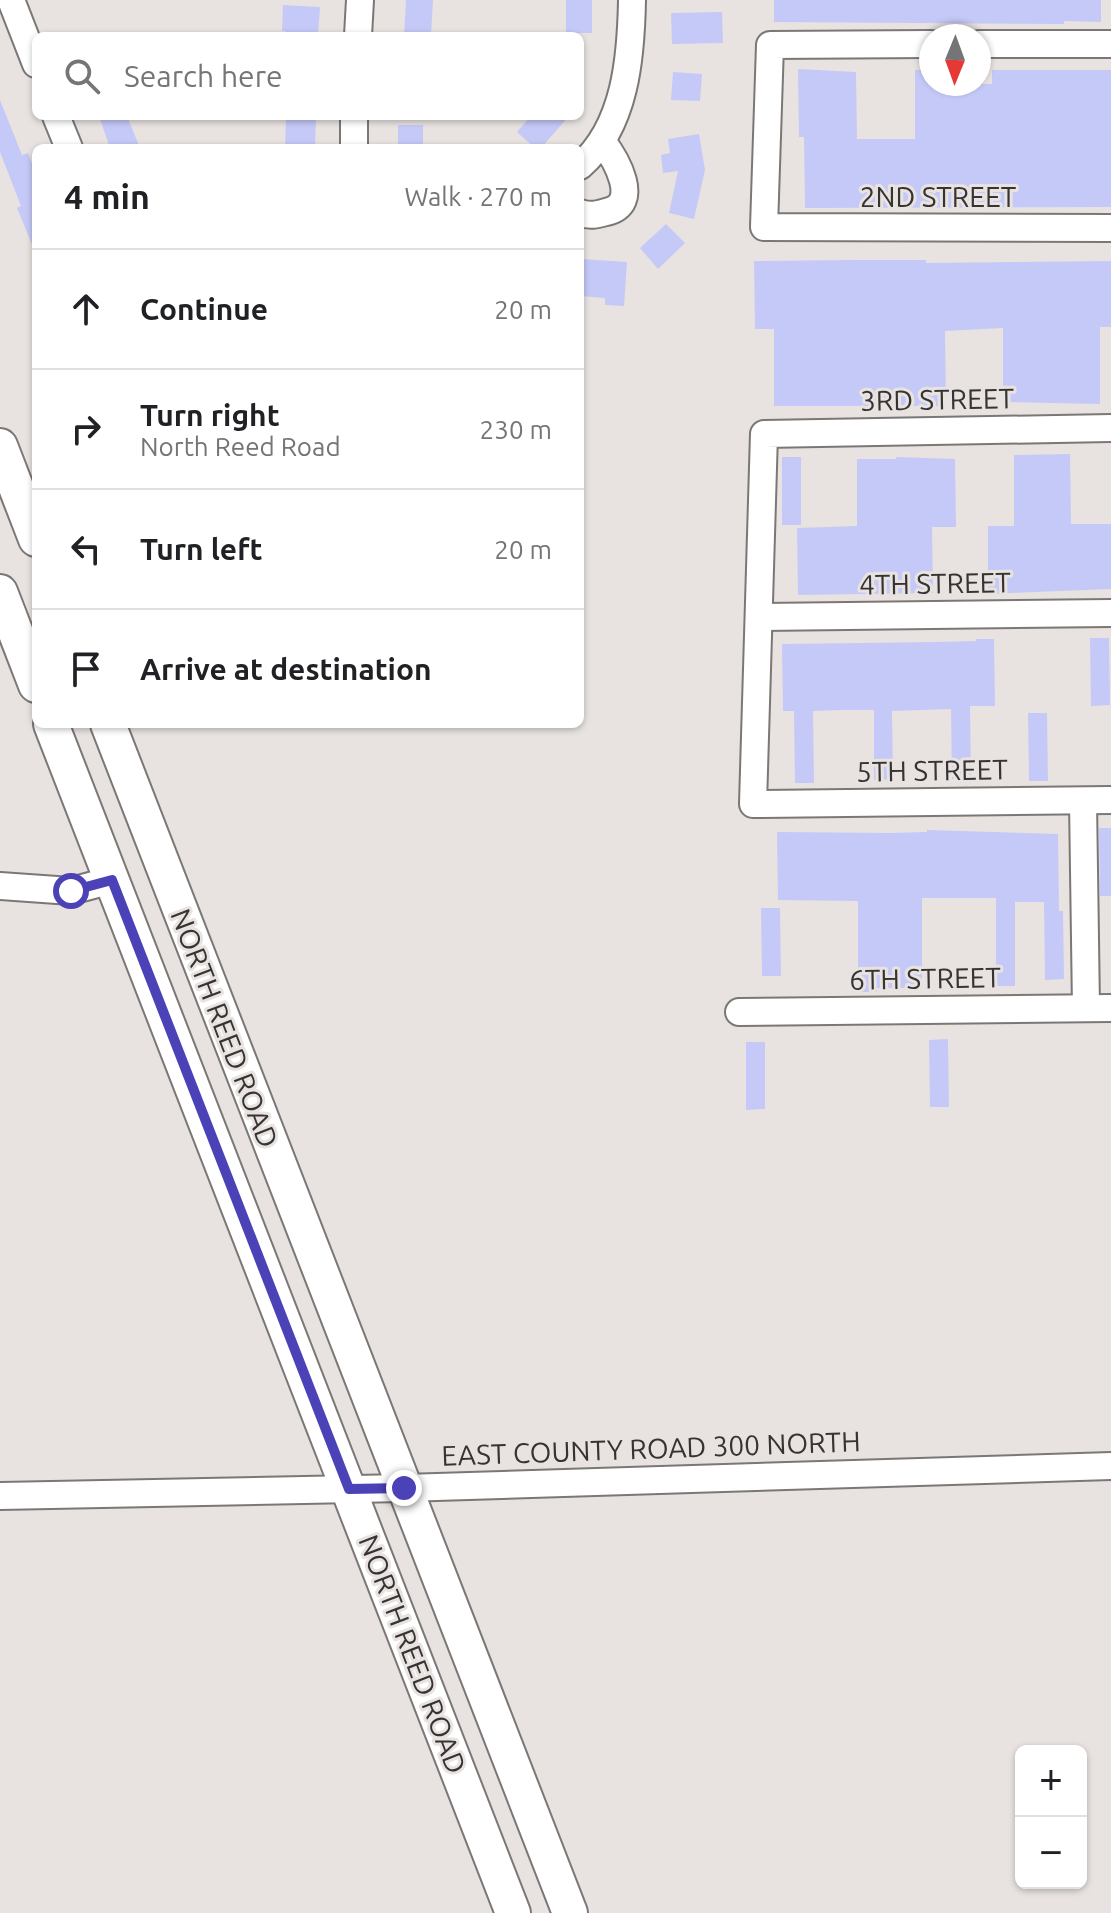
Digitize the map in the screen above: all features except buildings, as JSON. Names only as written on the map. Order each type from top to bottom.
[{"type":"main road","points":[[0,446],[32,529]]},
{"type":"main road","points":[[0,592],[32,675]]},
{"type":"main road","name":"NORTH REED ROAD","points":[[53,728],[513,1913]]},
{"type":"main road","name":"NORTH REED ROAD","points":[[110,728],[570,1913]]},
{"type":"street","points":[[11,0],[32,54]]},
{"type":"street","points":[[358,32],[360,0]]},
{"type":"street","points":[[584,161],[602,141],[627,80],[632,0]]},
{"type":"street","name":"2ND STREET","points":[[919,44],[770,45],[764,227],[1111,228]]},
{"type":"street","points":[[991,44],[1111,44]]},
{"type":"street","points":[[58,120],[67,144]]},
{"type":"street","points":[[354,120],[354,144]]},
{"type":"street","points":[[584,214],[591,216],[613,211],[621,202],[625,189],[617,161],[602,141]]},
{"type":"street","name":"3RD STREET","points":[[759,617],[764,434],[1111,428]]},
{"type":"street","name":"4TH STREET","points":[[759,617],[1111,613]]},
{"type":"street","name":"5TH STREET","points":[[759,617],[753,804],[1111,800]]},
{"type":"street","points":[[1083,801],[1099,1008]]},
{"type":"street","points":[[0,886],[71,891],[112,880]]},
{"type":"street","name":"6TH STREET","points":[[739,1012],[1099,1008]]},
{"type":"street","name":"EAST COUNTY ROAD 300 NORTH","points":[[0,1496],[404,1488],[1111,1466]]},
{"type":"route","points":[[71,891],[112,880],[349,1489],[404,1488]]}]
